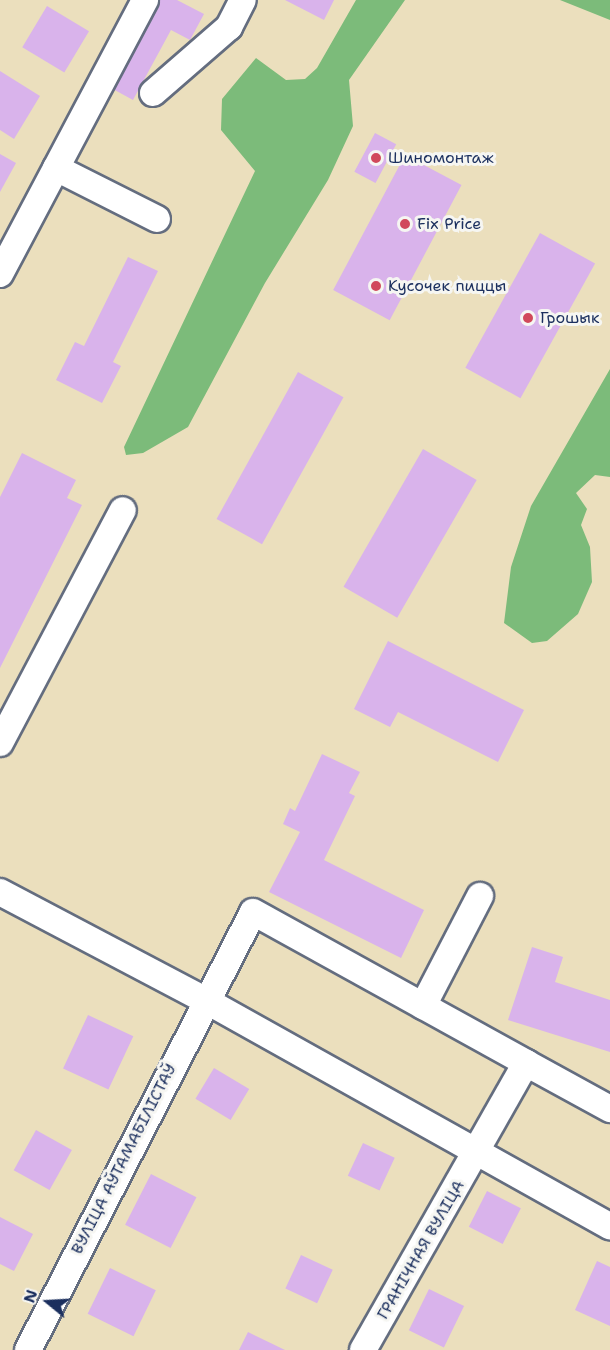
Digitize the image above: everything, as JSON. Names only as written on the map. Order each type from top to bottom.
[{"type":"street","points":[[0,274],[145,0]]},
{"type":"street","points":[[153,93],[229,27],[243,0]]},
{"type":"street","points":[[56,168],[157,219]]},
{"type":"street","points":[[0,743],[123,510]]},
{"type":"street","points":[[0,892],[205,1000],[478,1150],[610,1226]]},
{"type":"street","points":[[480,896],[423,1006],[610,1109]]},
{"type":"street","name":"ВУЛІЦА АЎТАМАБІЛІСТАЎ","points":[[28,1350],[205,1000],[253,912],[423,1006]]},
{"type":"street","name":"ГРАНІЧНАЯ ВУЛІЦА","points":[[363,1350],[526,1063]]},
{"type":"green space","points":[[356,0],[405,0],[349,80],[353,126],[328,180],[265,283],[188,427],[143,453],[126,455],[124,447],[255,171],[221,130],[222,99],[256,58],[286,80],[305,79],[317,68]]},
{"type":"green space","points":[[560,0],[610,0],[610,20]]},
{"type":"green space","points":[[610,369],[610,477],[595,475],[576,493],[587,509],[581,525],[590,547],[592,582],[578,614],[547,641],[532,643],[504,623],[511,567],[531,506]]},
{"type":"building","points":[[159,0],[177,0],[204,14],[190,40],[171,30],[133,100],[111,88]]},
{"type":"building","points":[[285,0],[334,0],[324,20]]},
{"type":"building","points":[[47,6],[89,31],[64,72],[22,47]]},
{"type":"building","points":[[0,71],[40,96],[14,139],[0,130]]},
{"type":"building","name":"Шиномонтаж","points":[[375,133],[396,144],[376,183],[354,172]]},
{"type":"building","points":[[0,154],[16,163],[0,192]]},
{"type":"building","name":"Fix Price","points":[[405,155],[462,185],[390,320],[333,290]]},
{"type":"building","name":"Грошык","points":[[540,233],[595,264],[520,398],[465,368]]},
{"type":"building","points":[[128,257],[158,271],[113,362],[121,366],[102,403],[56,380],[75,342],[84,346]]},
{"type":"building","points":[[298,372],[343,397],[262,544],[217,519]]},
{"type":"building","points":[[423,449],[477,480],[397,618],[344,587]]},
{"type":"building","points":[[22,453],[76,480],[67,498],[82,505],[0,668],[0,497]]},
{"type":"building","points":[[388,641],[524,710],[498,762],[398,712],[390,727],[354,709]]},
{"type":"building","points":[[322,754],[360,772],[349,793],[355,796],[324,860],[424,910],[401,958],[269,892],[300,832],[283,824],[290,808],[295,811]]},
{"type":"building","points":[[532,947],[563,957],[555,982],[610,1000],[610,1052],[508,1020]]},
{"type":"building","points":[[88,1015],[133,1036],[108,1090],[63,1068]]},
{"type":"building","points":[[214,1068],[249,1089],[231,1120],[195,1099]]},
{"type":"building","points":[[36,1130],[72,1150],[50,1190],[14,1170]]},
{"type":"building","points":[[363,1143],[395,1158],[380,1190],[348,1176]]},
{"type":"building","points":[[151,1174],[196,1197],[171,1248],[125,1225]]},
{"type":"building","points":[[487,1191],[521,1208],[503,1244],[469,1227]]},
{"type":"building","points":[[0,1217],[33,1234],[14,1271],[0,1264]]},
{"type":"building","points":[[301,1255],[333,1270],[317,1303],[285,1289]]},
{"type":"building","points":[[597,1261],[610,1267],[610,1326],[575,1310]]},
{"type":"building","points":[[110,1268],[156,1290],[133,1336],[88,1314]]},
{"type":"building","points":[[429,1289],[464,1306],[444,1347],[409,1330]]},
{"type":"building","points":[[248,1332],[285,1350],[239,1350]]},
{"type":"place","name":"Шиномонтаж","points":[[376,158]]},
{"type":"place","name":"Fix Price","points":[[405,224]]},
{"type":"place","name":"Кусочек пиццы","points":[[376,286]]},
{"type":"place","name":"Грошык","points":[[528,318]]}]
